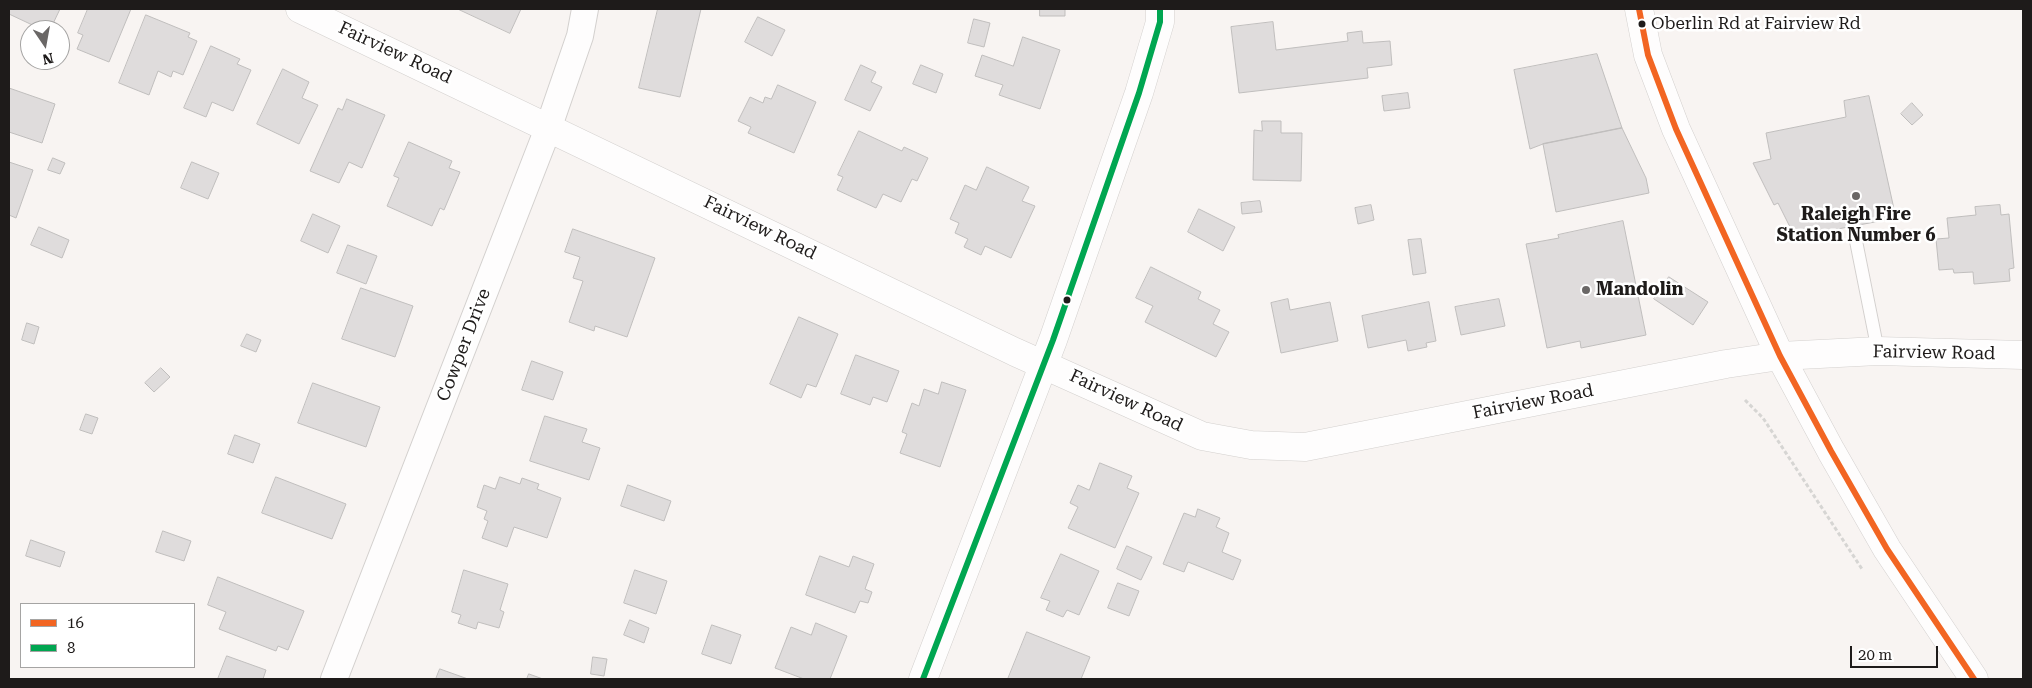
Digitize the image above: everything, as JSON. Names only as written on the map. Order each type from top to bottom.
[{"type":"street","name":"Fairview Road","points":[[300,9],[548,126],[1006,347],[1202,436],[1250,445],[1305,447],[1726,364],[1780,356],[1878,351],[2023,355]]},
{"type":"street","name":"Cowper Drive","points":[[334,679],[548,126],[580,36],[585,9]]},
{"type":"street","points":[[923,679],[1044,364],[1139,93],[1160,22],[1160,9]]},
{"type":"street","points":[[1639,9],[1648,55],[1676,128],[1780,356],[1887,549],[1974,679]]},
{"type":"lane","points":[[1853,226],[1878,351]]},
{"type":"path","points":[[1745,400],[1763,418],[1802,479]]},
{"type":"building","points":[[9,9],[60,9],[55,20],[22,20],[9,14]]},
{"type":"building","points":[[88,9],[131,9],[109,62],[77,49],[83,35],[78,33]]},
{"type":"building","points":[[458,9],[521,9],[510,33]]},
{"type":"building","points":[[658,9],[701,9],[680,97],[639,88]]},
{"type":"building","points":[[1040,9],[1065,9],[1065,16],[1040,16]]},
{"type":"building","points":[[146,15],[190,33],[188,37],[197,41],[183,75],[173,71],[171,77],[158,71],[149,95],[119,83]]},
{"type":"building","points":[[758,17],[785,30],[772,56],[745,42]]},
{"type":"building","points":[[974,19],[990,23],[984,47],[968,43]]},
{"type":"building","points":[[1273,22],[1276,50],[1348,41],[1347,33],[1362,31],[1363,43],[1390,41],[1392,65],[1367,68],[1368,78],[1239,93],[1231,27]]},
{"type":"building","points":[[1023,37],[1060,50],[1040,109],[999,95],[1003,85],[975,76],[982,55],[1013,66]]},
{"type":"building","points":[[211,46],[240,59],[237,64],[251,70],[233,111],[212,102],[206,117],[184,108]]},
{"type":"building","points":[[1597,54],[1622,128],[1543,144],[1530,149],[1514,70]]},
{"type":"building","points":[[861,65],[876,72],[871,82],[882,87],[870,111],[845,100]]},
{"type":"building","points":[[921,65],[943,74],[936,93],[913,84]]},
{"type":"building","points":[[283,69],[309,82],[302,98],[318,105],[299,144],[257,124]]},
{"type":"building","points":[[778,85],[816,102],[794,153],[748,133],[751,127],[738,121],[750,97],[763,103],[765,97],[771,99]]},
{"type":"building","points":[[9,88],[55,104],[42,143],[9,132]]},
{"type":"building","points":[[1408,93],[1410,108],[1384,111],[1382,96]]},
{"type":"building","points":[[1869,96],[1896,218],[1795,237],[1778,203],[1774,205],[1753,163],[1771,159],[1766,133],[1846,117],[1844,101]]},
{"type":"building","points":[[347,99],[385,115],[362,168],[349,162],[339,183],[310,171],[338,108],[342,110]]},
{"type":"building","points":[[1912,103],[1923,115],[1912,125],[1901,114]]},
{"type":"building","points":[[1262,121],[1281,121],[1281,133],[1302,133],[1301,181],[1253,180],[1254,130],[1262,131]]},
{"type":"building","points":[[1622,128],[1646,178],[1649,193],[1556,212],[1543,144]]},
{"type":"building","points":[[859,131],[902,151],[904,147],[928,158],[917,181],[912,179],[901,202],[883,194],[876,208],[837,190],[843,177],[838,175]]},
{"type":"building","points":[[409,142],[452,161],[449,168],[460,172],[444,210],[440,208],[432,226],[387,206],[399,178],[394,176]]},
{"type":"building","points":[[53,158],[65,163],[60,174],[48,170]]},
{"type":"building","points":[[9,162],[33,170],[16,218],[9,215]]},
{"type":"building","points":[[192,162],[219,173],[208,199],[181,188]]},
{"type":"building","points":[[987,167],[1029,187],[1022,201],[1035,206],[1011,258],[985,246],[981,255],[964,247],[968,239],[955,233],[959,223],[950,219],[965,185],[976,190]]},
{"type":"building","points":[[1260,201],[1262,212],[1242,214],[1241,203]]},
{"type":"building","points":[[1371,205],[1374,220],[1358,224],[1355,208]]},
{"type":"building","points":[[2000,205],[2001,215],[2009,214],[2014,268],[2009,269],[2010,281],[1974,284],[1973,272],[1954,273],[1953,269],[1939,270],[1936,239],[1949,238],[1947,218],[1976,215],[1975,207]]},
{"type":"building","points":[[1199,209],[1235,227],[1223,251],[1188,232]]},
{"type":"building","points":[[313,214],[340,226],[328,253],[301,241]]},
{"type":"building","name":"Mandolin","points":[[1623,221],[1646,335],[1581,348],[1580,341],[1547,348],[1526,244],[1559,238],[1558,235]]},
{"type":"building","points":[[39,227],[69,240],[62,258],[31,245]]},
{"type":"building","points":[[573,229],[655,258],[627,337],[595,326],[594,331],[569,322],[583,281],[573,278],[580,257],[565,252]]},
{"type":"building","points":[[1421,239],[1426,273],[1413,275],[1408,240]]},
{"type":"building","points":[[348,245],[377,256],[366,284],[337,273]]},
{"type":"building","points":[[1151,267],[1201,292],[1198,299],[1220,310],[1213,324],[1229,332],[1216,357],[1145,322],[1153,306],[1136,298]]},
{"type":"building","points":[[1669,277],[1708,302],[1693,325],[1654,299]]},
{"type":"building","points":[[361,288],[413,306],[395,357],[342,339]]},
{"type":"building","points":[[1288,299],[1290,310],[1330,302],[1338,341],[1281,353],[1271,303]]},
{"type":"building","points":[[1499,299],[1505,326],[1461,335],[1455,307]]},
{"type":"building","points":[[1429,302],[1436,341],[1426,343],[1427,347],[1408,351],[1406,340],[1368,348],[1362,316]]},
{"type":"building","points":[[799,317],[838,334],[816,387],[807,384],[801,398],[770,384]]},
{"type":"building","points":[[27,323],[39,327],[34,344],[22,340]]},
{"type":"building","points":[[247,334],[261,340],[256,352],[241,346]]},
{"type":"building","points":[[856,355],[899,371],[887,402],[873,397],[870,405],[841,394]]},
{"type":"building","points":[[532,361],[563,372],[553,400],[522,390]]},
{"type":"building","points":[[161,368],[170,377],[154,392],[145,383]]},
{"type":"building","points":[[942,382],[966,390],[940,467],[900,453],[907,434],[902,432],[912,403],[919,406],[924,389],[938,394]]},
{"type":"building","points":[[313,383],[380,407],[366,447],[298,423]]},
{"type":"building","points":[[86,414],[98,418],[92,434],[80,430]]},
{"type":"building","points":[[545,416],[587,429],[582,442],[600,448],[589,480],[530,461]]},
{"type":"building","points":[[235,435],[260,444],[253,463],[228,454]]},
{"type":"building","points":[[1100,463],[1132,476],[1127,488],[1139,493],[1115,548],[1068,528],[1078,507],[1070,503],[1078,485],[1089,490]]},
{"type":"building","points":[[276,477],[346,504],[332,539],[262,513]]},
{"type":"building","points":[[500,477],[520,484],[522,478],[539,484],[537,489],[561,498],[547,538],[514,527],[507,547],[482,538],[488,521],[484,519],[487,511],[477,507],[484,485],[495,489]]},
{"type":"building","points":[[628,485],[671,501],[664,521],[621,506]]},
{"type":"building","points":[[1198,509],[1220,518],[1216,527],[1229,533],[1222,552],[1241,560],[1233,580],[1188,562],[1184,572],[1163,564],[1184,513],[1195,517]]},
{"type":"building","points":[[163,531],[191,541],[184,561],[156,552]]},
{"type":"building","points":[[31,540],[65,552],[60,567],[26,556]]},
{"type":"building","points":[[1127,546],[1152,557],[1141,580],[1117,569]]},
{"type":"building","points":[[1061,554],[1099,571],[1079,615],[1067,610],[1063,617],[1046,610],[1050,601],[1041,598]]},
{"type":"building","points":[[820,556],[849,567],[853,556],[874,564],[865,589],[872,592],[868,603],[860,601],[855,613],[806,595]]},
{"type":"building","points":[[464,570],[508,584],[500,610],[504,612],[499,628],[478,622],[476,629],[458,623],[461,615],[452,612]]},
{"type":"building","points":[[635,570],[667,581],[656,614],[624,603]]},
{"type":"building","points":[[218,577],[304,611],[288,650],[278,646],[276,651],[219,629],[226,612],[208,605]]},
{"type":"building","points":[[1118,583],[1139,591],[1129,616],[1108,608]]},
{"type":"building","points":[[630,620],[649,628],[644,643],[624,635]]},
{"type":"building","points":[[816,623],[847,636],[830,679],[804,679],[775,668],[791,627],[811,635]]},
{"type":"building","points":[[712,625],[741,635],[731,664],[702,654]]},
{"type":"building","points":[[1027,632],[1090,657],[1081,679],[1008,679]]},
{"type":"building","points":[[227,656],[266,670],[263,679],[218,679]]},
{"type":"building","points":[[593,657],[607,659],[604,676],[591,674]]},
{"type":"building","points":[[440,669],[468,679],[436,679]]},
{"type":"building","points":[[529,674],[543,679],[527,679]]},
{"type":"transit line","name":"8","points":[[923,679],[1053,340],[1139,93],[1160,22],[1160,9]]},
{"type":"transit line","name":"16","points":[[1639,9],[1648,55],[1676,129],[1780,356],[1887,549],[1974,679]]},
{"type":"place","name":"Oberlin Rd at Fairview Rd","points":[[1642,24]]},
{"type":"place","name":"Raleigh Fire Station Number 6","points":[[1856,196]]},
{"type":"place","name":"Mandolin","points":[[1586,290]]}]
